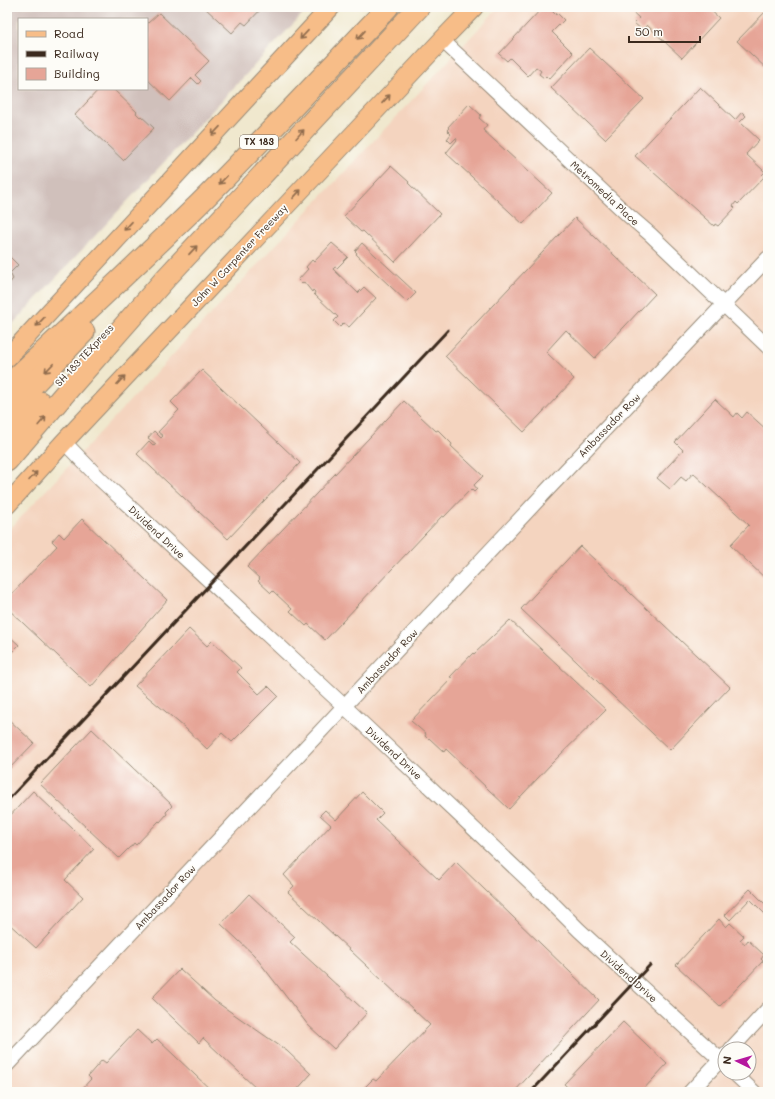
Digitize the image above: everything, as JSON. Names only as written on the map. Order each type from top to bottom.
[{"type":"highway","name":"TX 183","points":[[7,386],[127,274],[237,166],[388,7]]},
{"type":"highway","name":"TX 183","points":[[7,461],[166,278],[419,7]]},
{"type":"highway","name":"SH 183 TEXpress","points":[[7,412],[112,303],[127,274]]},
{"type":"highway","name":"SH 183 TEXpress","points":[[7,438],[128,308],[166,278]]},
{"type":"main road","points":[[7,358],[331,7]]},
{"type":"main road","name":"John W Carpenter Freeway","points":[[7,505],[64,442],[474,7]]},
{"type":"street","name":"Metromedia Place","points":[[442,40],[629,216],[651,234],[768,347]]},
{"type":"street","name":"Ambassador Row","points":[[7,1065],[589,446],[768,258]]},
{"type":"street","name":"Dividend Drive","points":[[64,442],[102,480],[344,706],[579,930],[717,1054]]},
{"type":"street","points":[[738,1041],[768,1009]]},
{"type":"street","points":[[690,1092],[717,1067]]},
{"type":"street","points":[[742,1081],[754,1092]]},
{"type":"shaded area","points":[[7,7],[309,7],[7,330]]},
{"type":"shaded area","points":[[499,7],[768,7],[768,1092],[7,1092],[7,532]]},
{"type":"building","points":[[204,7],[263,7],[246,25],[242,22],[232,33]]},
{"type":"building","points":[[543,7],[551,7],[554,10],[552,11],[556,15],[557,13],[564,20],[552,32],[573,53],[549,79],[546,76],[544,78],[539,74],[541,71],[536,67],[528,76],[510,58],[507,61],[499,54]]},
{"type":"building","points":[[627,7],[707,7],[719,18],[682,58],[647,25],[642,30],[634,23],[639,18]]},
{"type":"building","points":[[768,9],[768,70],[737,41]]},
{"type":"building","points":[[159,13],[209,61],[195,75],[201,81],[198,84],[192,78],[170,101],[148,80],[148,23]]},
{"type":"building","points":[[589,48],[644,99],[605,139],[551,88]]},
{"type":"building","points":[[700,87],[735,120],[742,112],[746,116],[740,122],[759,140],[746,154],[765,172],[762,175],[764,177],[738,204],[736,202],[733,206],[735,208],[718,226],[715,224],[714,226],[635,156]]},
{"type":"building","points":[[98,90],[114,90],[137,112],[136,113],[140,117],[141,116],[154,128],[123,160],[75,115]]},
{"type":"building","points":[[469,104],[481,115],[479,118],[487,125],[483,130],[552,193],[523,224],[446,153],[457,140],[456,138],[451,143],[447,139],[451,134],[447,130],[449,128],[448,127]]},
{"type":"building","points":[[391,166],[440,214],[395,262],[363,231],[361,232],[344,216]]},
{"type":"building","points":[[575,218],[655,294],[595,358],[566,330],[546,352],[574,379],[524,432],[445,356]]},
{"type":"building","points":[[332,243],[348,257],[337,268],[335,267],[333,269],[358,293],[364,287],[376,298],[349,327],[344,323],[340,327],[334,321],[338,317],[314,294],[315,292],[313,290],[312,292],[304,282],[302,284],[298,280],[308,269],[306,267],[312,260],[314,262]]},
{"type":"building","points":[[362,243],[416,293],[407,302],[356,254],[357,253],[355,251]]},
{"type":"building","points":[[7,254],[18,265],[10,273],[13,279],[7,286]]},
{"type":"building","points":[[202,370],[300,463],[228,539],[137,454],[149,441],[154,446],[156,444],[148,438],[154,431],[161,438],[163,436],[158,432],[179,410],[171,402]]},
{"type":"building","points":[[715,399],[734,417],[737,413],[742,418],[747,412],[768,431],[768,581],[730,545],[749,525],[693,473],[686,481],[681,477],[670,489],[657,478],[683,450],[675,442]]},
{"type":"building","points":[[404,401],[436,431],[438,430],[452,444],[451,446],[483,476],[474,485],[477,489],[474,492],[471,489],[444,517],[442,516],[325,640],[308,624],[306,626],[290,611],[292,609],[273,591],[271,593],[258,581],[260,579],[247,567]]},
{"type":"building","points":[[82,519],[167,600],[91,687],[7,608],[7,599],[57,546],[52,541],[59,533],[64,538]]},
{"type":"building","points":[[580,546],[730,687],[670,750],[521,609]]},
{"type":"building","points":[[510,620],[606,710],[551,764],[509,809],[446,749],[444,752],[429,738],[428,739],[425,736],[426,734],[411,721],[452,678],[450,677],[473,653],[474,654]]},
{"type":"building","points":[[189,629],[207,646],[212,641],[241,668],[237,672],[259,694],[268,686],[278,696],[232,742],[222,733],[207,749],[184,727],[135,686]]},
{"type":"building","points":[[7,634],[19,645],[7,657]]},
{"type":"building","points":[[7,718],[34,743],[7,771]]},
{"type":"building","points":[[92,729],[172,806],[160,822],[159,821],[136,845],[134,843],[119,858],[40,784]]},
{"type":"building","points":[[33,791],[94,849],[65,880],[83,897],[36,948],[7,922],[7,819]]},
{"type":"building","points":[[362,792],[383,813],[376,820],[439,880],[456,862],[599,1000],[514,1092],[360,1092],[373,1079],[376,1081],[430,1025],[288,892],[294,886],[284,875],[331,825],[320,815],[325,810],[336,820]]},
{"type":"building","points":[[750,889],[768,907],[768,917],[750,899],[730,920],[725,915]]},
{"type":"building","points":[[249,894],[295,937],[290,942],[367,1013],[334,1049],[308,1025],[254,955],[221,924]]},
{"type":"building","points":[[719,919],[726,927],[730,923],[744,936],[740,940],[745,944],[748,940],[764,955],[761,959],[763,961],[720,1006],[676,965]]},
{"type":"building","points":[[180,969],[215,1001],[287,1051],[311,1074],[295,1092],[260,1092],[203,1038],[199,1043],[152,998]]},
{"type":"building","points":[[623,1022],[667,1064],[641,1092],[573,1092],[564,1084]]},
{"type":"building","points":[[137,1030],[152,1044],[157,1039],[213,1092],[79,1092],[91,1079],[88,1076],[102,1060],[106,1063]]},
{"type":"railway","points":[[7,801],[448,330]]},
{"type":"railway","points":[[531,1092],[650,965]]}]
